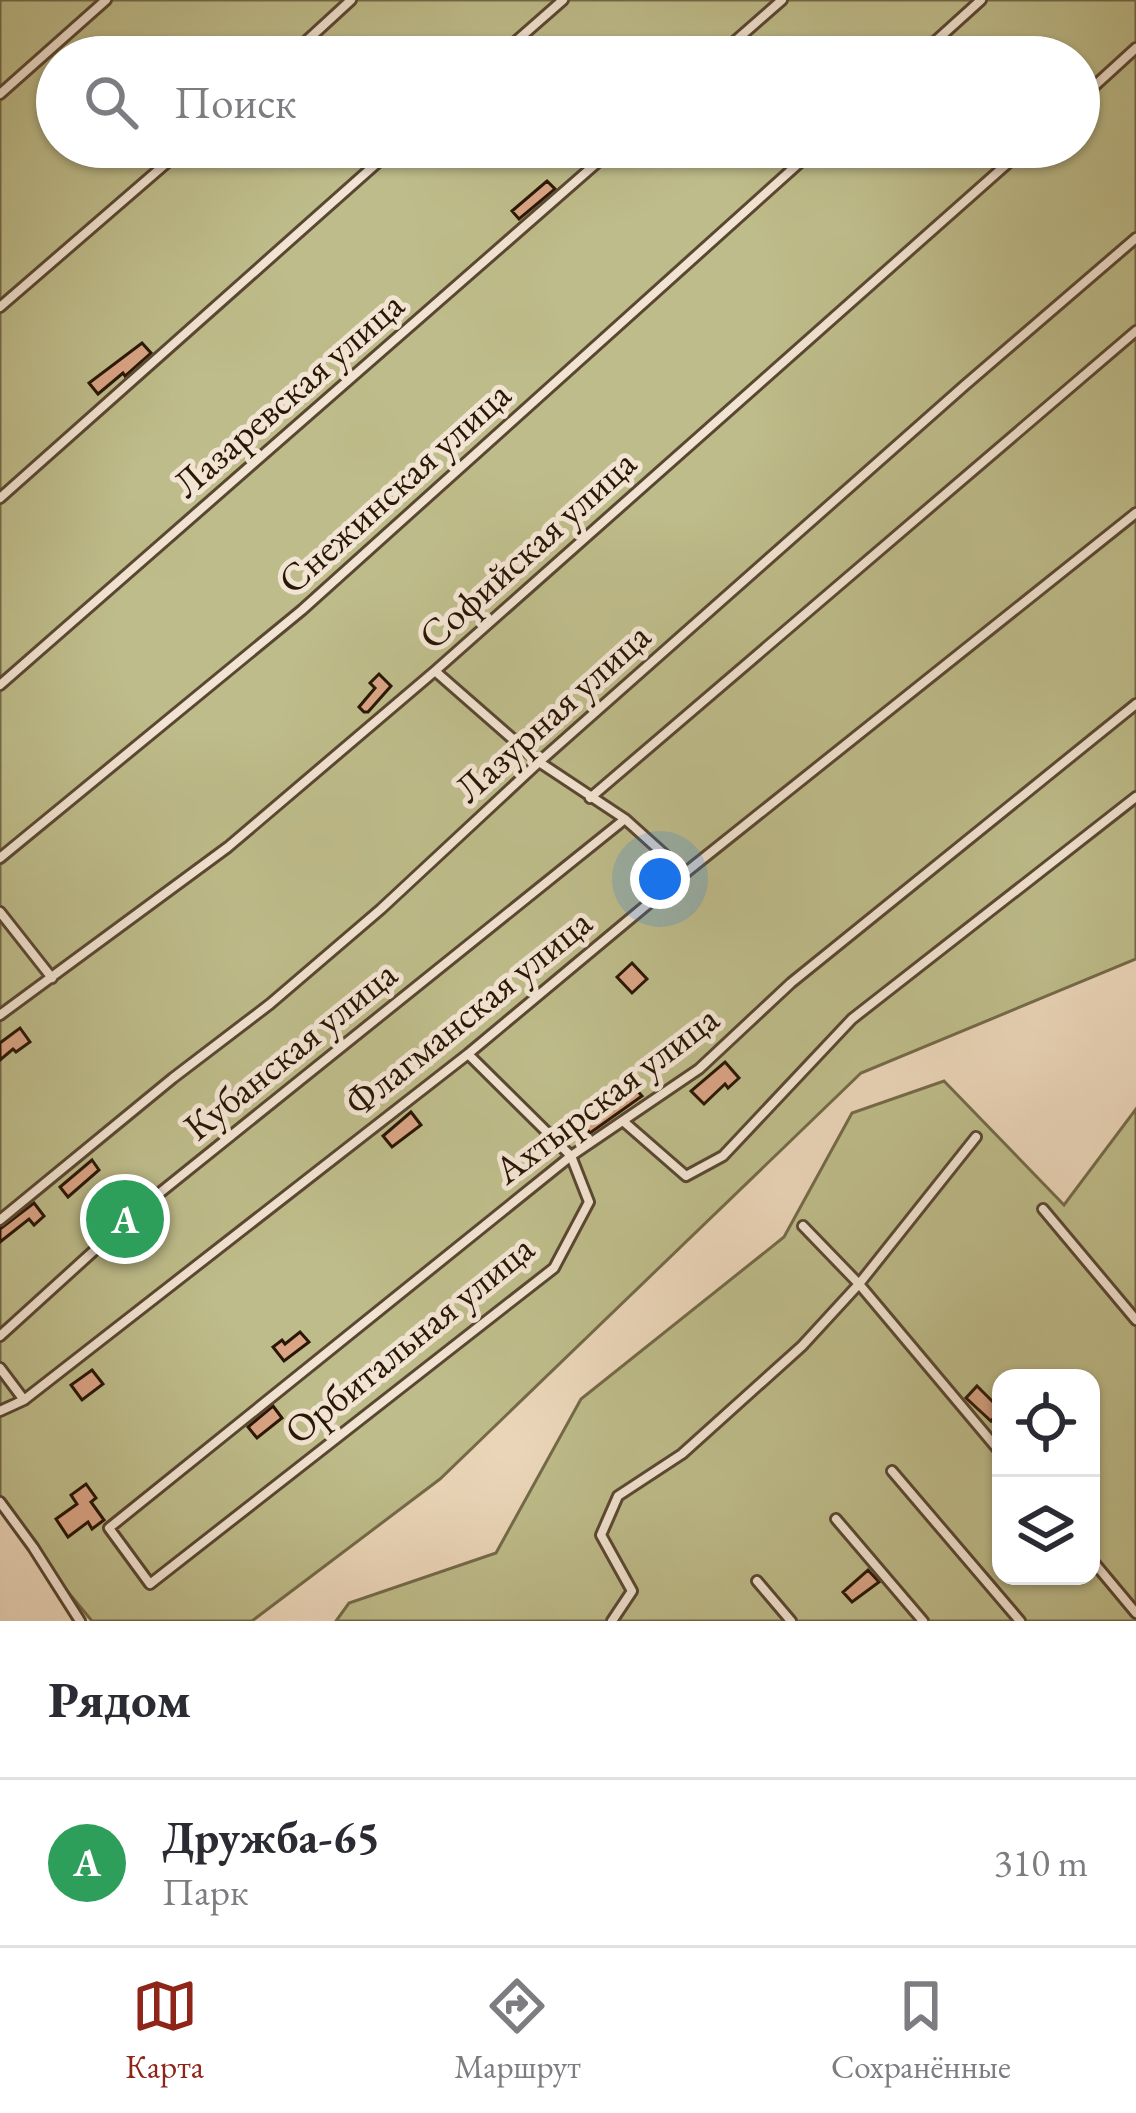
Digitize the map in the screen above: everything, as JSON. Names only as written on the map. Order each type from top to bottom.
[{"type":"lane","points":[[65,36],[106,0]]},
{"type":"lane","points":[[312,36],[351,0]]},
{"type":"lane","points":[[522,36],[563,0]]},
{"type":"lane","points":[[741,36],[782,0]]},
{"type":"lane","points":[[941,36],[981,0]]},
{"type":"lane","points":[[1100,81],[1136,48]]},
{"type":"lane","points":[[0,94],[36,62]]},
{"type":"lane","points":[[0,308],[161,168]]},
{"type":"lane","points":[[0,498],[371,168]]},
{"type":"lane","name":"Лазаревская улица","points":[[0,685],[590,168]]},
{"type":"lane","name":"Снежинская улица","points":[[0,858],[302,610],[795,168]]},
{"type":"lane","name":"Софийская улица","points":[[0,1015],[228,847],[435,671],[1002,168]]},
{"type":"lane","name":"Лазурная улица","points":[[0,1220],[381,909],[539,762],[1136,238]]},
{"type":"lane","points":[[590,798],[1136,331]]},
{"type":"lane","name":"Флагманская улица","points":[[0,1412],[24,1400],[468,1054],[686,873],[1136,514]]},
{"type":"lane","points":[[435,671],[539,762],[625,819],[686,873]]},
{"type":"lane","name":"Ахтырская улица","points":[[109,1528],[571,1156],[699,1069],[791,983],[1136,704]]},
{"type":"lane","points":[[623,1121],[686,1176],[722,1156],[852,1019],[1136,797]]},
{"type":"lane","name":"Кубанская улица","points":[[0,1336],[141,1208],[625,819]]},
{"type":"lane","points":[[0,912],[52,978]]},
{"type":"lane","points":[[468,1054],[571,1156]]},
{"type":"lane","points":[[612,1621],[632,1591],[601,1535],[618,1496],[682,1454],[802,1346],[859,1284],[976,1137]]},
{"type":"lane","name":"Орбитальная улица","points":[[109,1528],[150,1584],[554,1268],[589,1202],[571,1156]]},
{"type":"lane","points":[[1043,1209],[1136,1320]]},
{"type":"lane","points":[[803,1226],[859,1284],[992,1442]]},
{"type":"lane","points":[[0,1367],[24,1400]]},
{"type":"lane","points":[[892,1471],[1020,1621]]},
{"type":"lane","points":[[0,1502],[80,1621]]},
{"type":"lane","points":[[836,1519],[923,1621]]},
{"type":"lane","points":[[1100,1570],[1136,1613]]},
{"type":"lane","points":[[757,1581],[790,1621]]},
{"type":"shaded area","points":[[0,0],[1136,0],[1136,959],[861,1073],[440,1479],[252,1621],[92,1621],[0,1510]]},
{"type":"shaded area","points":[[944,1081],[1064,1205],[1136,1109],[1136,1621],[336,1621],[349,1603],[496,1553],[581,1399],[784,1237],[852,1113]]},
{"type":"building","points":[[547,181],[555,189],[519,219],[512,211]]},
{"type":"building","points":[[142,343],[151,353],[98,394],[89,383]]},
{"type":"building","points":[[379,674],[391,686],[364,712],[359,707],[375,688],[370,683]]},
{"type":"building","points":[[632,963],[647,979],[632,993],[617,977]]},
{"type":"building","points":[[20,1028],[30,1042],[0,1060],[0,1043]]},
{"type":"building","points":[[725,1062],[739,1078],[704,1104],[691,1091]]},
{"type":"building","points":[[633,1086],[642,1096],[590,1133],[583,1123]]},
{"type":"building","points":[[411,1112],[421,1125],[392,1147],[383,1136]]},
{"type":"building","points":[[92,1160],[99,1170],[68,1197],[60,1187]]},
{"type":"building","points":[[34,1203],[44,1216],[34,1225],[29,1219],[0,1242],[0,1229]]},
{"type":"building","points":[[300,1332],[309,1342],[284,1361],[273,1347]]},
{"type":"building","points":[[92,1370],[103,1384],[82,1400],[71,1385]]},
{"type":"building","points":[[977,1386],[992,1401],[992,1420],[991,1421],[966,1398]]},
{"type":"building","points":[[273,1406],[282,1418],[257,1438],[248,1427]]},
{"type":"building","points":[[86,1484],[104,1520],[92,1529],[88,1522],[68,1537],[56,1519],[77,1504],[71,1495]]},
{"type":"building","points":[[868,1570],[879,1582],[852,1602],[843,1592]]},
{"type":"place","name":"Дружба-65","points":[[125,1219]]}]
